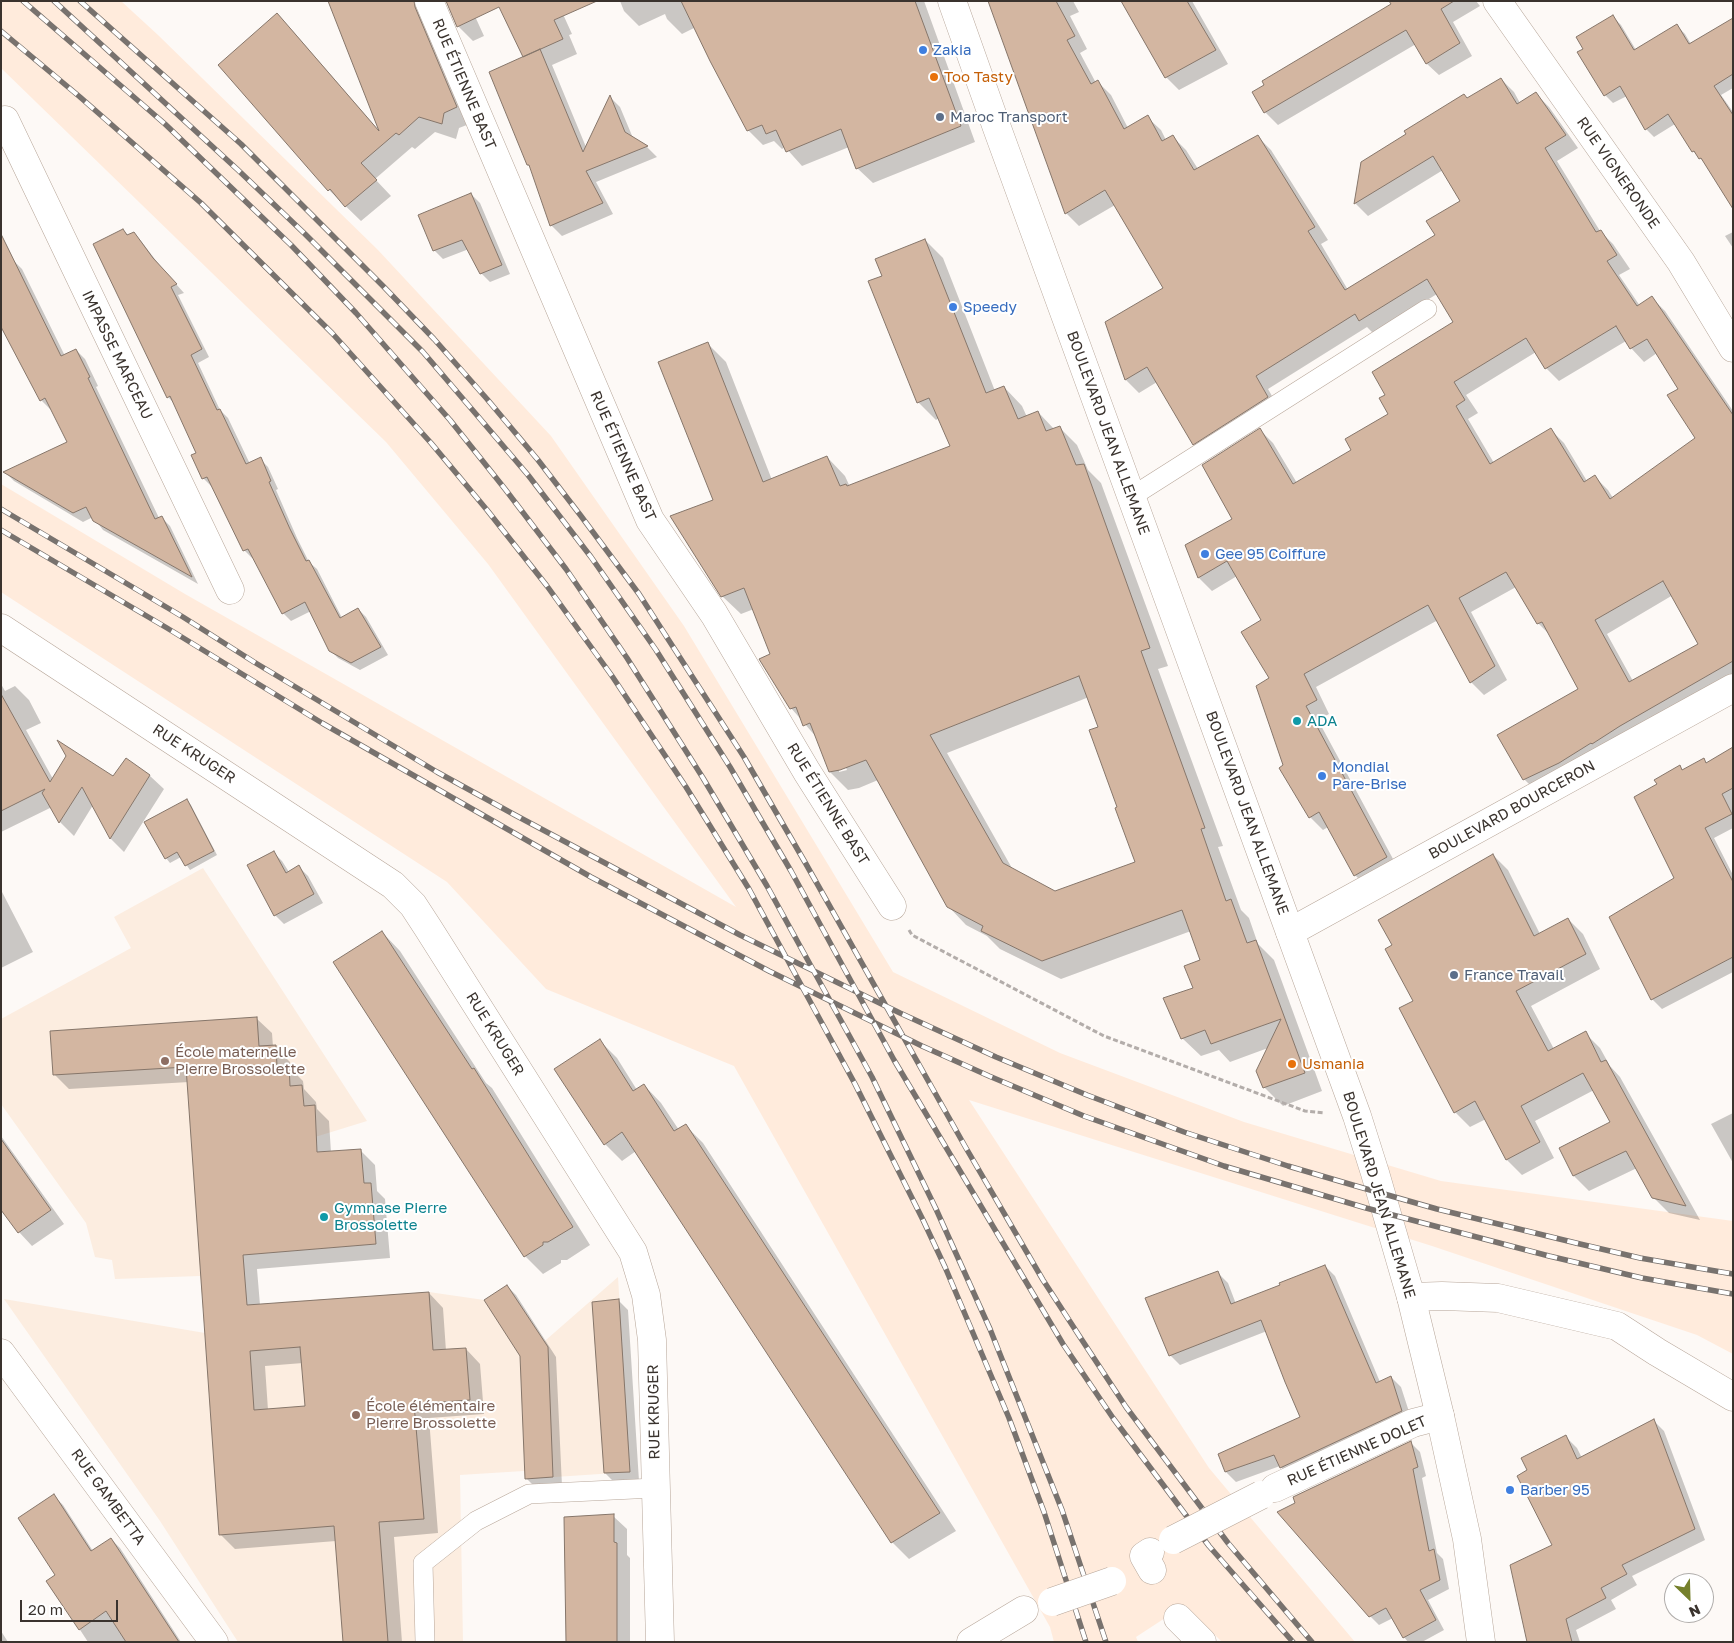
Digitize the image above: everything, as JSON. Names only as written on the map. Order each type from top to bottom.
[{"type":"street","name":"RUE ÉTIENNE BAST","points":[[428,1],[650,520],[714,614],[807,772],[892,906]]},
{"type":"street","name":"BOULEVARD JEAN ALLEMANE","points":[[952,1],[1357,1116],[1411,1298],[1440,1416],[1467,1539],[1481,1642]]},
{"type":"street","name":"RUE VIGNERONDE","points":[[1497,1],[1680,262],[1733,348]]},
{"type":"street","name":"IMPASSE MARCEAU","points":[[2,119],[230,590]]},
{"type":"street","name":"RUE KRUGER","points":[[1,628],[393,885],[414,905],[633,1252],[646,1295],[652,1340],[660,1642]]},
{"type":"street","name":"BOULEVARD BOURCERON","points":[[1290,932],[1733,688]]},
{"type":"street","points":[[1411,1298],[1442,1296],[1498,1298],[1616,1326],[1733,1397]]},
{"type":"street","name":"RUE GAMBETTA","points":[[1,1352],[214,1642]]},
{"type":"street","name":"RUE ÉTIENNE DOLET","points":[[1173,1540],[1268,1491],[1413,1423],[1440,1416]]},
{"type":"street","points":[[1052,1602],[1112,1581]]},
{"type":"street","points":[[971,1642],[1024,1610]]},
{"type":"street","points":[[1178,1618],[1202,1642]]},
{"type":"lane","points":[[1131,497],[1427,309]]},
{"type":"lane","points":[[425,1642],[422,1562],[476,1521],[529,1494],[655,1488]]},
{"type":"path","points":[[892,906],[912,935],[1104,1036],[1305,1111],[1357,1116]]},
{"type":"shaded area","points":[[1,1],[121,1],[378,250],[551,436],[684,626],[893,972],[1060,1053],[1244,1122],[1441,1181],[1733,1221],[1733,1354],[1697,1335],[1432,1246],[969,1100],[1209,1468],[1355,1642],[1222,1642],[1185,1605],[1136,1637],[1138,1642],[1054,1642],[1050,1627],[734,1066],[546,989],[447,882],[1,592],[1,484],[185,594],[736,907],[488,564],[386,442],[1,68]]},
{"type":"shaded area","name":"École maternelle Pierre Brossolette","points":[[203,868],[367,1121],[257,1155],[237,1156],[246,1292],[202,1295],[200,1276],[115,1279],[112,1260],[95,1257],[86,1223],[1,1104],[1,1019],[131,948],[114,917]]},
{"type":"shaded area","name":"École élémentaire Pierre Brossolette","points":[[618,1277],[630,1472],[525,1479],[524,1471],[460,1475],[463,1642],[238,1642],[160,1521],[4,1299],[205,1333],[283,1327],[281,1302],[429,1292],[484,1300],[523,1360]]},
{"type":"building","points":[[328,1],[414,1],[457,107],[444,113],[442,124],[419,117],[399,135],[396,133],[361,163],[377,180],[345,207],[330,189],[328,191],[218,65],[277,13],[379,131]]},
{"type":"building","points":[[446,1],[597,1],[554,20],[563,39],[523,57],[499,7],[457,27]]},
{"type":"building","points":[[681,1],[915,1],[961,126],[856,169],[841,129],[786,152],[776,130],[766,134],[762,125],[747,131]]},
{"type":"building","points":[[988,1],[1056,1],[1075,36],[1067,40],[1091,84],[1098,80],[1124,129],[1148,115],[1162,141],[1173,135],[1194,170],[1258,135],[1315,227],[1308,231],[1345,290],[1435,235],[1426,221],[1460,201],[1433,156],[1354,204],[1361,162],[1406,134],[1404,131],[1464,94],[1467,98],[1501,78],[1517,104],[1536,92],[1566,135],[1545,148],[1596,232],[1601,230],[1617,255],[1607,261],[1637,306],[1652,296],[1733,415],[1733,661],[1559,763],[1523,780],[1497,735],[1578,689],[1542,622],[1537,624],[1506,572],[1459,598],[1495,666],[1470,683],[1428,605],[1304,674],[1317,700],[1306,706],[1387,857],[1354,876],[1319,812],[1309,818],[1279,768],[1283,765],[1256,686],[1269,678],[1241,632],[1261,620],[1227,561],[1198,578],[1185,545],[1232,519],[1202,465],[1260,428],[1293,484],[1351,450],[1345,439],[1388,414],[1379,398],[1385,395],[1372,372],[1453,322],[1427,279],[1359,321],[1355,314],[1256,376],[1268,397],[1193,445],[1147,367],[1125,380],[1105,322],[1163,288],[1105,190],[1065,214]],"holes":[[[1616,326],[1630,349],[1647,339],[1678,389],[1667,395],[1695,438],[1610,499],[1595,475],[1584,482],[1551,428],[1490,464],[1456,406],[1465,400],[1454,382],[1526,338],[1545,369]],[[1663,581],[1698,644],[1629,682],[1595,620]]]},
{"type":"building","points":[[1121,1],[1187,1],[1216,50],[1165,78]]},
{"type":"building","points":[[1389,1],[1454,1],[1441,9],[1460,43],[1426,64],[1406,30],[1264,113],[1252,92],[1264,85],[1262,81],[1391,4]]},
{"type":"building","points":[[1613,15],[1634,50],[1677,24],[1689,44],[1733,18],[1733,74],[1714,86],[1733,115],[1733,209],[1701,158],[1699,159],[1694,151],[1692,152],[1668,114],[1645,130],[1620,86],[1604,96],[1577,52],[1583,49],[1576,37]]},
{"type":"building","points":[[540,49],[583,152],[610,95],[625,132],[648,146],[586,171],[603,203],[550,226],[529,165],[527,165],[489,72]]},
{"type":"building","points":[[471,193],[502,265],[480,274],[462,240],[433,251],[418,215]]},
{"type":"building","points":[[123,229],[127,235],[134,232],[153,258],[177,284],[171,287],[202,349],[191,355],[217,410],[220,409],[246,464],[261,457],[271,481],[269,482],[290,529],[306,561],[309,560],[340,618],[358,608],[381,647],[351,663],[329,651],[305,602],[282,614],[248,549],[243,551],[207,477],[202,479],[191,455],[196,453],[170,396],[167,398],[93,244]]},
{"type":"building","points":[[1,234],[61,356],[76,349],[155,519],[162,516],[192,577],[93,521],[86,507],[73,513],[3,472],[67,442],[45,398],[40,401],[1,327]]},
{"type":"building","points":[[925,239],[986,393],[1004,386],[1018,419],[1038,411],[1046,431],[1060,426],[1076,465],[1084,464],[1150,648],[1141,651],[1205,828],[1201,829],[1226,901],[1231,899],[1247,943],[1256,940],[1305,1073],[1263,1088],[1256,1071],[1281,1019],[1211,1044],[1205,1030],[1181,1039],[1163,998],[1193,988],[1184,966],[1200,960],[1182,910],[1042,961],[981,931],[983,926],[947,907],[866,760],[829,772],[810,723],[803,726],[796,707],[790,709],[759,659],[770,654],[744,588],[721,597],[670,516],[713,500],[658,362],[708,342],[763,482],[827,456],[840,486],[846,484],[847,486],[950,446],[929,398],[917,403],[868,281],[882,276],[875,259]],"holes":[[[1079,676],[1098,727],[1089,730],[1135,862],[1055,891],[1003,863],[930,735]]]},
{"type":"building","points":[[1,694],[50,782],[66,756],[57,740],[113,776],[126,758],[150,775],[110,839],[82,787],[59,823],[42,793],[45,789],[1,811]]},
{"type":"building","points":[[1733,747],[1733,788],[1722,794],[1732,814],[1705,828],[1733,882],[1733,957],[1651,1000],[1609,917],[1674,878],[1634,797],[1657,784],[1654,780],[1680,765],[1682,770],[1704,758],[1706,763]]},
{"type":"building","points":[[187,799],[214,851],[185,866],[177,852],[165,859],[144,822]]},
{"type":"building","points":[[274,851],[286,873],[299,865],[314,894],[274,916],[247,865]]},
{"type":"building","points":[[1493,854],[1534,936],[1568,918],[1586,954],[1516,991],[1548,1051],[1586,1031],[1601,1062],[1606,1060],[1686,1206],[1652,1198],[1626,1151],[1573,1176],[1559,1148],[1610,1122],[1583,1073],[1521,1106],[1540,1142],[1506,1160],[1475,1101],[1454,1113],[1399,1008],[1413,1001],[1385,949],[1392,945],[1378,920]]},
{"type":"building","points":[[382,931],[472,1069],[474,1068],[573,1227],[548,1242],[543,1242],[543,1245],[524,1257],[333,962]]},
{"type":"building","points":[[257,1017],[259,1046],[276,1045],[277,1066],[289,1065],[290,1086],[302,1085],[304,1106],[315,1105],[317,1152],[361,1149],[364,1183],[371,1183],[376,1244],[243,1255],[247,1305],[429,1292],[433,1350],[466,1348],[470,1400],[414,1404],[424,1519],[379,1522],[388,1642],[343,1642],[334,1526],[219,1535],[186,1067],[53,1075],[50,1031]],"holes":[[[300,1347],[305,1406],[254,1410],[250,1351]]]},
{"type":"building","points":[[600,1039],[633,1091],[644,1084],[674,1131],[686,1124],[940,1513],[891,1543],[622,1132],[604,1145],[554,1069]]},
{"type":"building","points":[[1,1139],[51,1210],[18,1233],[1,1210]]},
{"type":"building","points":[[1325,1265],[1376,1383],[1391,1376],[1402,1411],[1280,1468],[1274,1455],[1225,1472],[1218,1454],[1300,1417],[1261,1320],[1169,1356],[1145,1298],[1218,1271],[1231,1304]]},
{"type":"building","points":[[507,1285],[548,1347],[553,1477],[525,1479],[520,1356],[484,1300]]},
{"type":"building","points":[[619,1299],[630,1472],[604,1473],[592,1302]]},
{"type":"building","points":[[1654,1419],[1695,1529],[1622,1565],[1627,1574],[1601,1588],[1606,1598],[1566,1619],[1572,1642],[1527,1642],[1510,1565],[1552,1545],[1517,1476],[1527,1470],[1521,1458],[1566,1435],[1577,1459]]},
{"type":"building","points":[[1411,1441],[1418,1467],[1413,1469],[1429,1551],[1434,1549],[1440,1580],[1420,1590],[1436,1620],[1403,1638],[1386,1608],[1369,1617],[1277,1512],[1295,1503],[1293,1497]]},
{"type":"building","points":[[54,1494],[91,1551],[111,1538],[179,1642],[126,1642],[106,1611],[79,1630],[46,1581],[55,1575],[18,1518]]},
{"type":"building","points":[[614,1514],[614,1542],[617,1543],[617,1642],[566,1642],[564,1517]]},
{"type":"railway","points":[[23,1],[165,124],[291,245],[356,313],[450,420],[505,489],[566,569],[627,658],[703,778],[767,886],[872,1077],[936,1209],[990,1329],[1062,1510],[1106,1642]]},
{"type":"railway","points":[[54,1],[238,170],[423,352],[528,475],[591,557],[656,650],[730,767],[791,871],[894,1060],[1063,1344],[1113,1418],[1209,1546],[1293,1642]]},
{"type":"railway","points":[[80,1],[241,144],[384,287],[434,339],[487,399],[538,460],[581,516],[639,594],[744,757],[966,1148],[1043,1280],[1080,1337],[1126,1407],[1228,1543],[1312,1642]]},
{"type":"railway","points":[[1,31],[201,203],[332,333],[431,443],[487,510],[547,586],[612,676],[686,787],[749,889],[855,1084],[923,1220],[1009,1418],[1044,1512],[1086,1642]]},
{"type":"railway","points":[[1,509],[183,617],[437,772],[515,815],[740,935],[900,1013],[996,1057],[1087,1095],[1184,1132],[1288,1166],[1437,1209],[1580,1244],[1640,1258],[1733,1274]]},
{"type":"railway","points":[[1,530],[167,628],[322,723],[591,877],[769,971],[922,1046],[989,1076],[1084,1116],[1224,1166],[1366,1208],[1549,1256],[1642,1278],[1733,1294]]},
{"type":"place","name":"Zakia","points":[[923,50]]},
{"type":"place","name":"Too Tasty","points":[[934,77]]},
{"type":"place","name":"Maroc Transport","points":[[940,117]]},
{"type":"place","name":"Speedy","points":[[953,307]]},
{"type":"place","name":"Gee 95 Coiffure","points":[[1205,554]]},
{"type":"place","name":"ADA","points":[[1297,721]]},
{"type":"place","name":"Mondial Pare-Brise","points":[[1322,776]]},
{"type":"place","name":"France Travail","points":[[1454,975]]},
{"type":"place","name":"École maternelle Pierre Brossolette","points":[[165,1061]]},
{"type":"place","name":"Usmania","points":[[1292,1064]]},
{"type":"place","name":"Gymnase Pierre Brossolette","points":[[324,1217]]},
{"type":"place","name":"École élémentaire Pierre Brossolette","points":[[356,1415]]},
{"type":"place","name":"Barber 95","points":[[1510,1490]]}]
